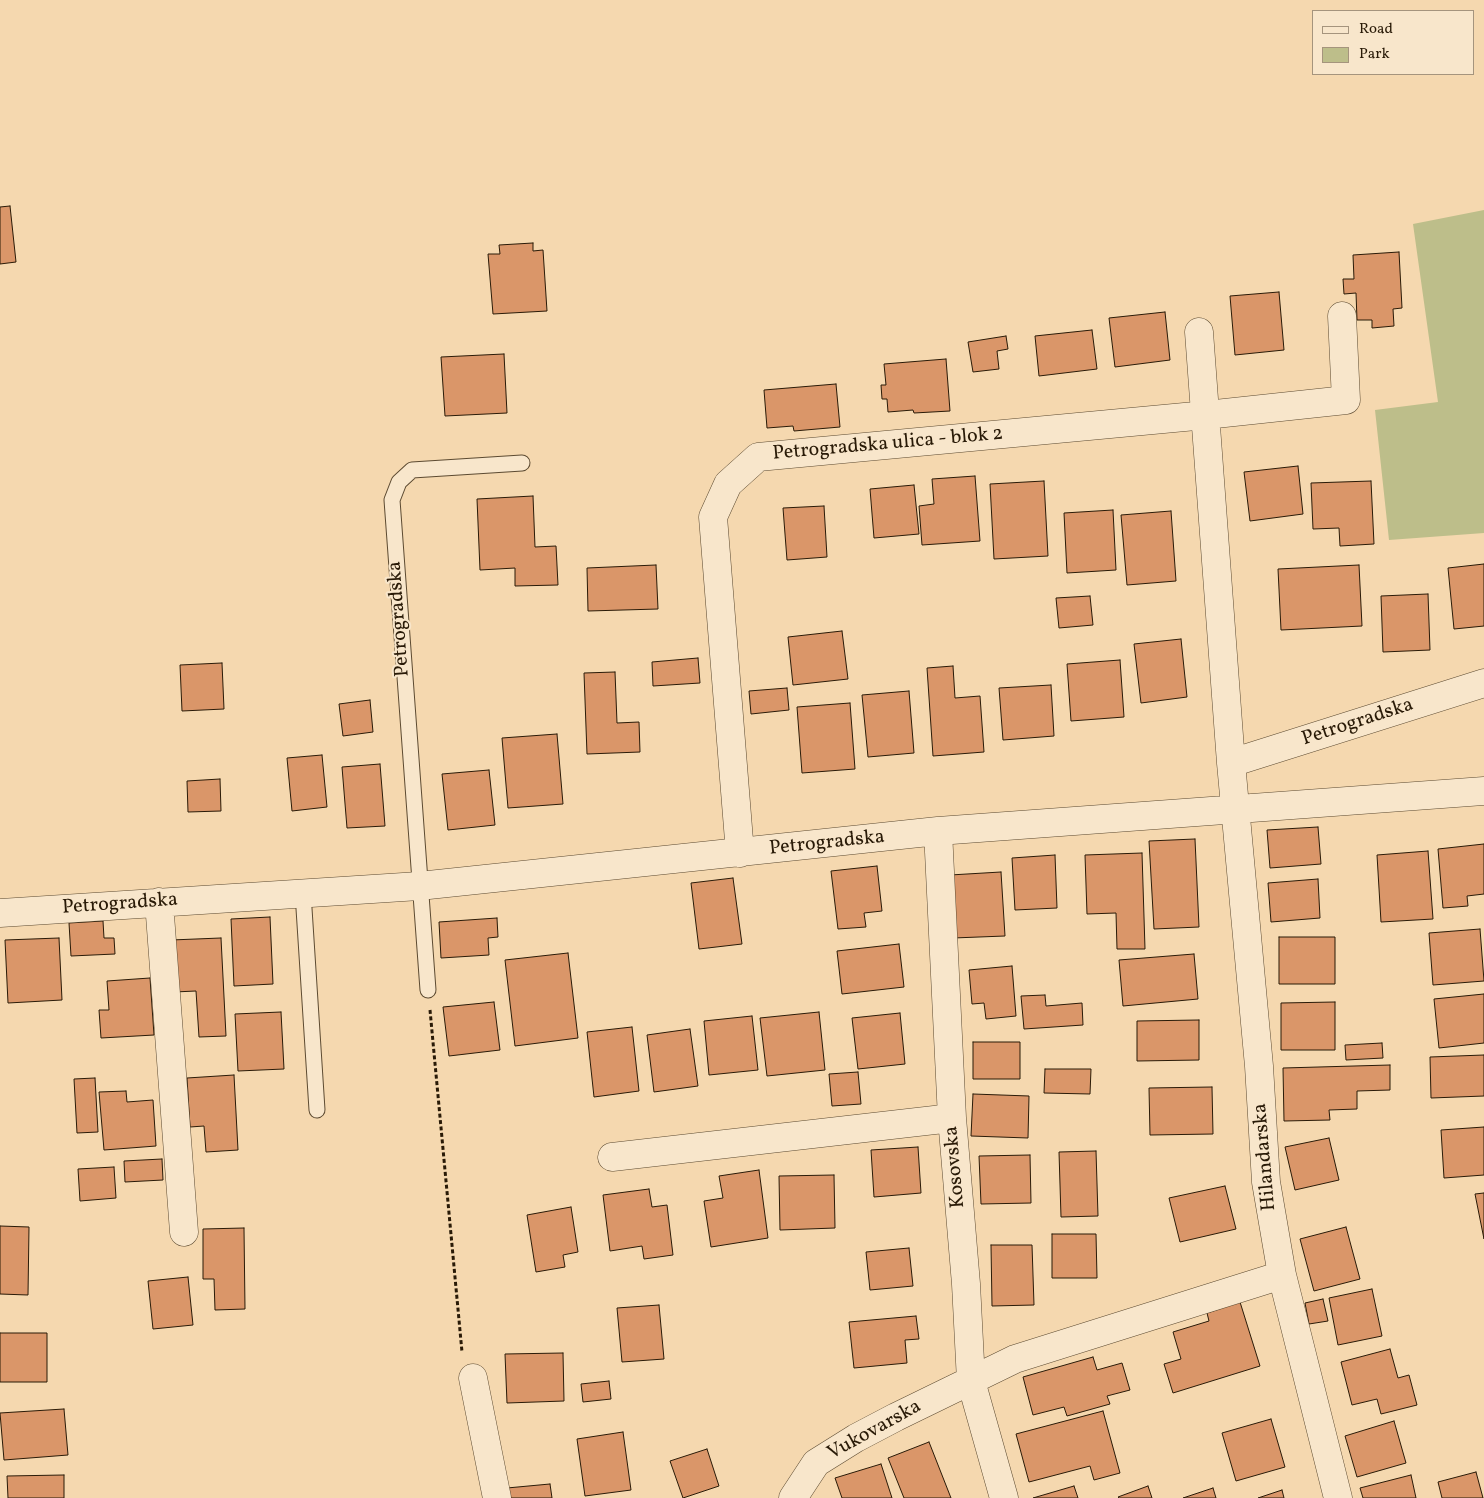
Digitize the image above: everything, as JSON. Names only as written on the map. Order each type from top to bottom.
[{"type":"street","name":"Petrogradska ulica - blok 2","points":[[740,853],[713,517],[728,484],[758,457],[1346,400],[1342,316]]},
{"type":"street","name":"Hilandarska","points":[[1199,332],[1231,763],[1259,1066],[1266,1182],[1282,1275],[1338,1498]]},
{"type":"street","name":"Petrogradska","points":[[1231,763],[1484,683]]},
{"type":"street","name":"Petrogradska","points":[[0,913],[419,886],[938,831],[1484,791]]},
{"type":"street","name":"Kosovska","points":[[938,831],[952,1118],[966,1284],[971,1381],[1004,1498]]},
{"type":"street","points":[[159,902],[184,1232]]},
{"type":"street","points":[[612,1156],[952,1118]]},
{"type":"street","name":"Vukovarska","points":[[793,1498],[816,1463],[896,1417],[1015,1359],[1282,1275]]},
{"type":"street","points":[[473,1378],[497,1498]]},
{"type":"lane","name":"Petrogradska","points":[[428,990],[392,500],[399,482],[412,470],[522,463]]},
{"type":"lane","points":[[304,892],[317,1110]]},
{"type":"path","points":[[428,990],[462,1354],[473,1378]]},
{"type":"green space","points":[[1484,210],[1484,533],[1389,540],[1375,410],[1438,402],[1413,224]]},
{"type":"building","points":[[10,206],[16,262],[0,264],[0,207]]},
{"type":"building","points":[[533,243],[533,251],[543,250],[547,311],[493,314],[488,254],[500,254],[499,245]]},
{"type":"building","points":[[1399,252],[1402,308],[1393,309],[1394,326],[1372,328],[1372,320],[1357,320],[1356,293],[1344,294],[1343,279],[1354,279],[1353,255]]},
{"type":"building","points":[[1279,292],[1284,350],[1235,355],[1230,296]]},
{"type":"building","points":[[1165,312],[1170,360],[1115,367],[1109,318]]},
{"type":"building","points":[[1092,330],[1097,369],[1039,376],[1035,336]]},
{"type":"building","points":[[1006,336],[1008,349],[997,351],[999,369],[973,372],[968,342]]},
{"type":"building","points":[[504,354],[507,413],[445,416],[441,357]]},
{"type":"building","points":[[946,359],[950,411],[914,413],[913,410],[888,412],[887,399],[882,399],[881,385],[886,385],[884,364]]},
{"type":"building","points":[[836,384],[840,427],[794,431],[793,426],[767,428],[764,390]]},
{"type":"building","points":[[1298,466],[1303,514],[1250,521],[1244,472]]},
{"type":"building","points":[[975,476],[980,541],[922,545],[919,506],[934,504],[932,479]]},
{"type":"building","points":[[1044,481],[1048,556],[994,559],[990,484]]},
{"type":"building","points":[[1371,481],[1374,544],[1340,546],[1339,528],[1313,529],[1311,483]]},
{"type":"building","points":[[914,485],[919,534],[874,538],[870,489]]},
{"type":"building","points":[[533,496],[535,547],[556,546],[558,585],[515,586],[515,568],[480,570],[477,499]]},
{"type":"building","points":[[824,506],[827,557],[787,560],[783,508]]},
{"type":"building","points":[[1113,510],[1116,570],[1067,573],[1064,513]]},
{"type":"building","points":[[1171,511],[1176,581],[1127,585],[1121,515]]},
{"type":"building","points":[[1484,564],[1484,626],[1454,629],[1448,568]]},
{"type":"building","points":[[656,565],[658,609],[588,611],[587,568]]},
{"type":"building","points":[[1359,565],[1362,626],[1281,630],[1278,569]]},
{"type":"building","points":[[1428,594],[1430,650],[1383,652],[1381,596]]},
{"type":"building","points":[[1090,596],[1093,625],[1059,628],[1056,598]]},
{"type":"building","points":[[842,631],[848,679],[793,685],[788,637]]},
{"type":"building","points":[[1181,639],[1187,697],[1141,703],[1134,644]]},
{"type":"building","points":[[698,658],[700,683],[653,686],[652,662]]},
{"type":"building","points":[[1120,660],[1124,717],[1071,721],[1067,664]]},
{"type":"building","points":[[222,663],[224,709],[182,711],[180,665]]},
{"type":"building","points":[[953,666],[955,698],[980,696],[984,752],[933,756],[927,668]]},
{"type":"building","points":[[615,672],[617,723],[639,722],[640,752],[587,754],[584,673]]},
{"type":"building","points":[[1051,685],[1054,736],[1003,740],[999,688]]},
{"type":"building","points":[[787,688],[789,710],[751,714],[749,691]]},
{"type":"building","points":[[909,691],[914,753],[868,757],[862,695]]},
{"type":"building","points":[[370,700],[373,732],[343,736],[339,704]]},
{"type":"building","points":[[850,703],[855,769],[802,773],[797,707]]},
{"type":"building","points":[[557,734],[563,804],[508,808],[502,738]]},
{"type":"building","points":[[322,755],[327,807],[292,811],[287,758]]},
{"type":"building","points":[[380,764],[385,826],[347,828],[342,767]]},
{"type":"building","points":[[489,770],[495,825],[448,830],[442,774]]},
{"type":"building","points":[[220,779],[221,811],[188,812],[187,781]]},
{"type":"building","points":[[1318,827],[1321,864],[1270,868],[1267,830]]},
{"type":"building","points":[[1195,839],[1199,927],[1154,929],[1149,841]]},
{"type":"building","points":[[1484,844],[1484,894],[1467,896],[1468,906],[1443,908],[1438,849]]},
{"type":"building","points":[[1428,851],[1433,919],[1381,922],[1377,855]]},
{"type":"building","points":[[1142,853],[1145,949],[1117,949],[1116,913],[1087,914],[1085,855]]},
{"type":"building","points":[[1055,855],[1057,908],[1015,910],[1012,858]]},
{"type":"building","points":[[877,866],[882,911],[864,913],[866,927],[838,929],[831,871]]},
{"type":"building","points":[[1001,872],[1005,936],[953,938],[950,875]]},
{"type":"building","points":[[733,878],[742,944],[699,949],[691,883]]},
{"type":"building","points":[[1318,879],[1320,918],[1271,922],[1268,883]]},
{"type":"building","points":[[270,917],[273,984],[234,986],[231,919]]},
{"type":"building","points":[[497,918],[498,937],[488,938],[489,955],[441,958],[439,922]]},
{"type":"building","points":[[103,921],[104,938],[114,938],[115,954],[71,956],[69,923]]},
{"type":"building","points":[[1480,929],[1484,981],[1433,985],[1429,933]]},
{"type":"building","points":[[1279,937],[1335,937],[1335,984],[1279,984]]},
{"type":"building","points":[[59,938],[62,1000],[8,1003],[5,940]]},
{"type":"building","points":[[221,938],[226,1036],[199,1037],[196,991],[174,992],[171,940]]},
{"type":"building","points":[[899,944],[904,987],[842,994],[837,951]]},
{"type":"building","points":[[568,953],[578,1038],[515,1046],[505,960]]},
{"type":"building","points":[[1194,954],[1198,999],[1123,1006],[1119,960]]},
{"type":"building","points":[[1012,966],[1016,1016],[986,1019],[984,1003],[972,1004],[969,970]]},
{"type":"building","points":[[150,978],[154,1035],[101,1038],[99,1010],[109,1010],[107,981]]},
{"type":"building","points":[[1484,994],[1484,1043],[1439,1048],[1434,999]]},
{"type":"building","points":[[1045,995],[1046,1006],[1082,1003],[1083,1025],[1024,1029],[1021,996]]},
{"type":"building","points":[[494,1002],[500,1050],[449,1056],[443,1007]]},
{"type":"building","points":[[1335,1002],[1335,1050],[1281,1050],[1281,1003]]},
{"type":"building","points":[[281,1012],[284,1069],[238,1071],[235,1014]]},
{"type":"building","points":[[819,1012],[825,1070],[767,1076],[760,1018]]},
{"type":"building","points":[[900,1013],[905,1064],[858,1069],[852,1018]]},
{"type":"building","points":[[752,1016],[758,1070],[709,1075],[704,1021]]},
{"type":"building","points":[[1199,1020],[1199,1060],[1137,1061],[1137,1021]]},
{"type":"building","points":[[632,1027],[639,1091],[594,1097],[587,1032]]},
{"type":"building","points":[[690,1029],[698,1086],[654,1092],[647,1035]]},
{"type":"building","points":[[973,1042],[1020,1042],[1020,1079],[973,1079]]},
{"type":"building","points":[[1382,1043],[1383,1058],[1346,1060],[1345,1045]]},
{"type":"building","points":[[1484,1055],[1484,1096],[1431,1098],[1430,1057]]},
{"type":"building","points":[[1390,1065],[1390,1090],[1357,1091],[1357,1109],[1329,1110],[1330,1120],[1284,1121],[1283,1068]]},
{"type":"building","points":[[1045,1069],[1091,1069],[1090,1094],[1044,1093]]},
{"type":"building","points":[[858,1072],[861,1104],[832,1106],[829,1074]]},
{"type":"building","points":[[234,1075],[238,1150],[206,1152],[204,1126],[190,1127],[187,1078]]},
{"type":"building","points":[[95,1078],[98,1132],[77,1133],[74,1079]]},
{"type":"building","points":[[1212,1087],[1213,1134],[1150,1135],[1149,1088]]},
{"type":"building","points":[[126,1091],[127,1102],[153,1100],[156,1146],[104,1150],[99,1092]]},
{"type":"building","points":[[973,1094],[1029,1096],[1028,1138],[971,1136]]},
{"type":"building","points":[[1484,1127],[1484,1175],[1444,1178],[1441,1130]]},
{"type":"building","points":[[1329,1138],[1339,1180],[1295,1190],[1285,1147]]},
{"type":"building","points":[[918,1147],[921,1193],[874,1197],[871,1150]]},
{"type":"building","points":[[1096,1151],[1098,1216],[1061,1217],[1059,1152]]},
{"type":"building","points":[[1030,1155],[1031,1203],[981,1204],[979,1156]]},
{"type":"building","points":[[162,1159],[163,1180],[125,1182],[124,1161]]},
{"type":"building","points":[[114,1167],[116,1198],[80,1201],[78,1169]]},
{"type":"building","points":[[759,1170],[768,1238],[711,1247],[704,1201],[723,1198],[719,1176]]},
{"type":"building","points":[[834,1175],[835,1228],[780,1230],[779,1176]]},
{"type":"building","points":[[1225,1186],[1236,1229],[1180,1242],[1169,1198]]},
{"type":"building","points":[[649,1189],[652,1207],[667,1205],[673,1255],[644,1259],[642,1246],[610,1251],[603,1195]]},
{"type":"building","points":[[1484,1193],[1484,1239],[1475,1194]]},
{"type":"building","points":[[571,1207],[578,1252],[563,1255],[565,1267],[536,1272],[527,1215]]},
{"type":"building","points":[[0,1226],[29,1227],[28,1295],[0,1294]]},
{"type":"building","points":[[1346,1227],[1360,1279],[1314,1291],[1300,1239]]},
{"type":"building","points":[[244,1228],[245,1309],[215,1310],[214,1279],[203,1279],[203,1229]]},
{"type":"building","points":[[1052,1234],[1096,1234],[1097,1278],[1052,1278]]},
{"type":"building","points":[[991,1245],[1032,1245],[1034,1305],[992,1306]]},
{"type":"building","points":[[909,1248],[913,1286],[870,1290],[866,1252]]},
{"type":"building","points":[[188,1277],[193,1325],[153,1329],[148,1281]]},
{"type":"building","points":[[1372,1289],[1382,1336],[1338,1345],[1329,1298]]},
{"type":"building","points":[[1323,1299],[1328,1321],[1309,1324],[1305,1303]]},
{"type":"building","points":[[1240,1302],[1260,1366],[1173,1393],[1164,1364],[1181,1359],[1173,1332],[1209,1321],[1207,1313]]},
{"type":"building","points":[[659,1305],[664,1359],[622,1362],[617,1308]]},
{"type":"building","points":[[916,1316],[919,1339],[905,1340],[907,1363],[854,1368],[849,1322]]},
{"type":"building","points":[[0,1333],[47,1333],[47,1382],[0,1382]]},
{"type":"building","points":[[1390,1349],[1398,1378],[1409,1375],[1417,1405],[1381,1414],[1377,1399],[1352,1405],[1341,1362]]},
{"type":"building","points":[[563,1353],[564,1401],[507,1403],[505,1354]]},
{"type":"building","points":[[1093,1357],[1097,1370],[1122,1363],[1130,1390],[1107,1396],[1110,1404],[1067,1416],[1064,1407],[1033,1415],[1023,1377]]},
{"type":"building","points":[[609,1381],[611,1399],[583,1402],[581,1384]]},
{"type":"building","points":[[64,1409],[68,1455],[4,1460],[0,1413]]},
{"type":"building","points":[[1103,1411],[1120,1473],[1094,1480],[1090,1466],[1029,1482],[1016,1434]]},
{"type":"building","points":[[1271,1419],[1285,1467],[1236,1481],[1222,1433]]},
{"type":"building","points":[[1394,1421],[1406,1463],[1357,1477],[1345,1436]]},
{"type":"building","points":[[623,1432],[631,1490],[585,1496],[577,1439]]},
{"type":"building","points":[[929,1442],[951,1498],[904,1498],[888,1458]]},
{"type":"building","points":[[707,1449],[719,1486],[683,1498],[670,1461]]},
{"type":"building","points":[[881,1464],[892,1498],[842,1498],[835,1478]]},
{"type":"building","points":[[1476,1472],[1483,1498],[1442,1498],[1438,1482]]},
{"type":"building","points":[[64,1475],[64,1498],[8,1498],[7,1476]]},
{"type":"building","points":[[1411,1475],[1416,1498],[1363,1498],[1360,1488]]},
{"type":"building","points":[[550,1484],[552,1498],[508,1498],[507,1488]]},
{"type":"building","points":[[1074,1486],[1078,1498],[1033,1498]]},
{"type":"building","points":[[1148,1486],[1152,1498],[1118,1497]]},
{"type":"building","points":[[1213,1488],[1216,1498],[1183,1498]]},
{"type":"building","points":[[1282,1490],[1284,1498],[1258,1498]]}]
